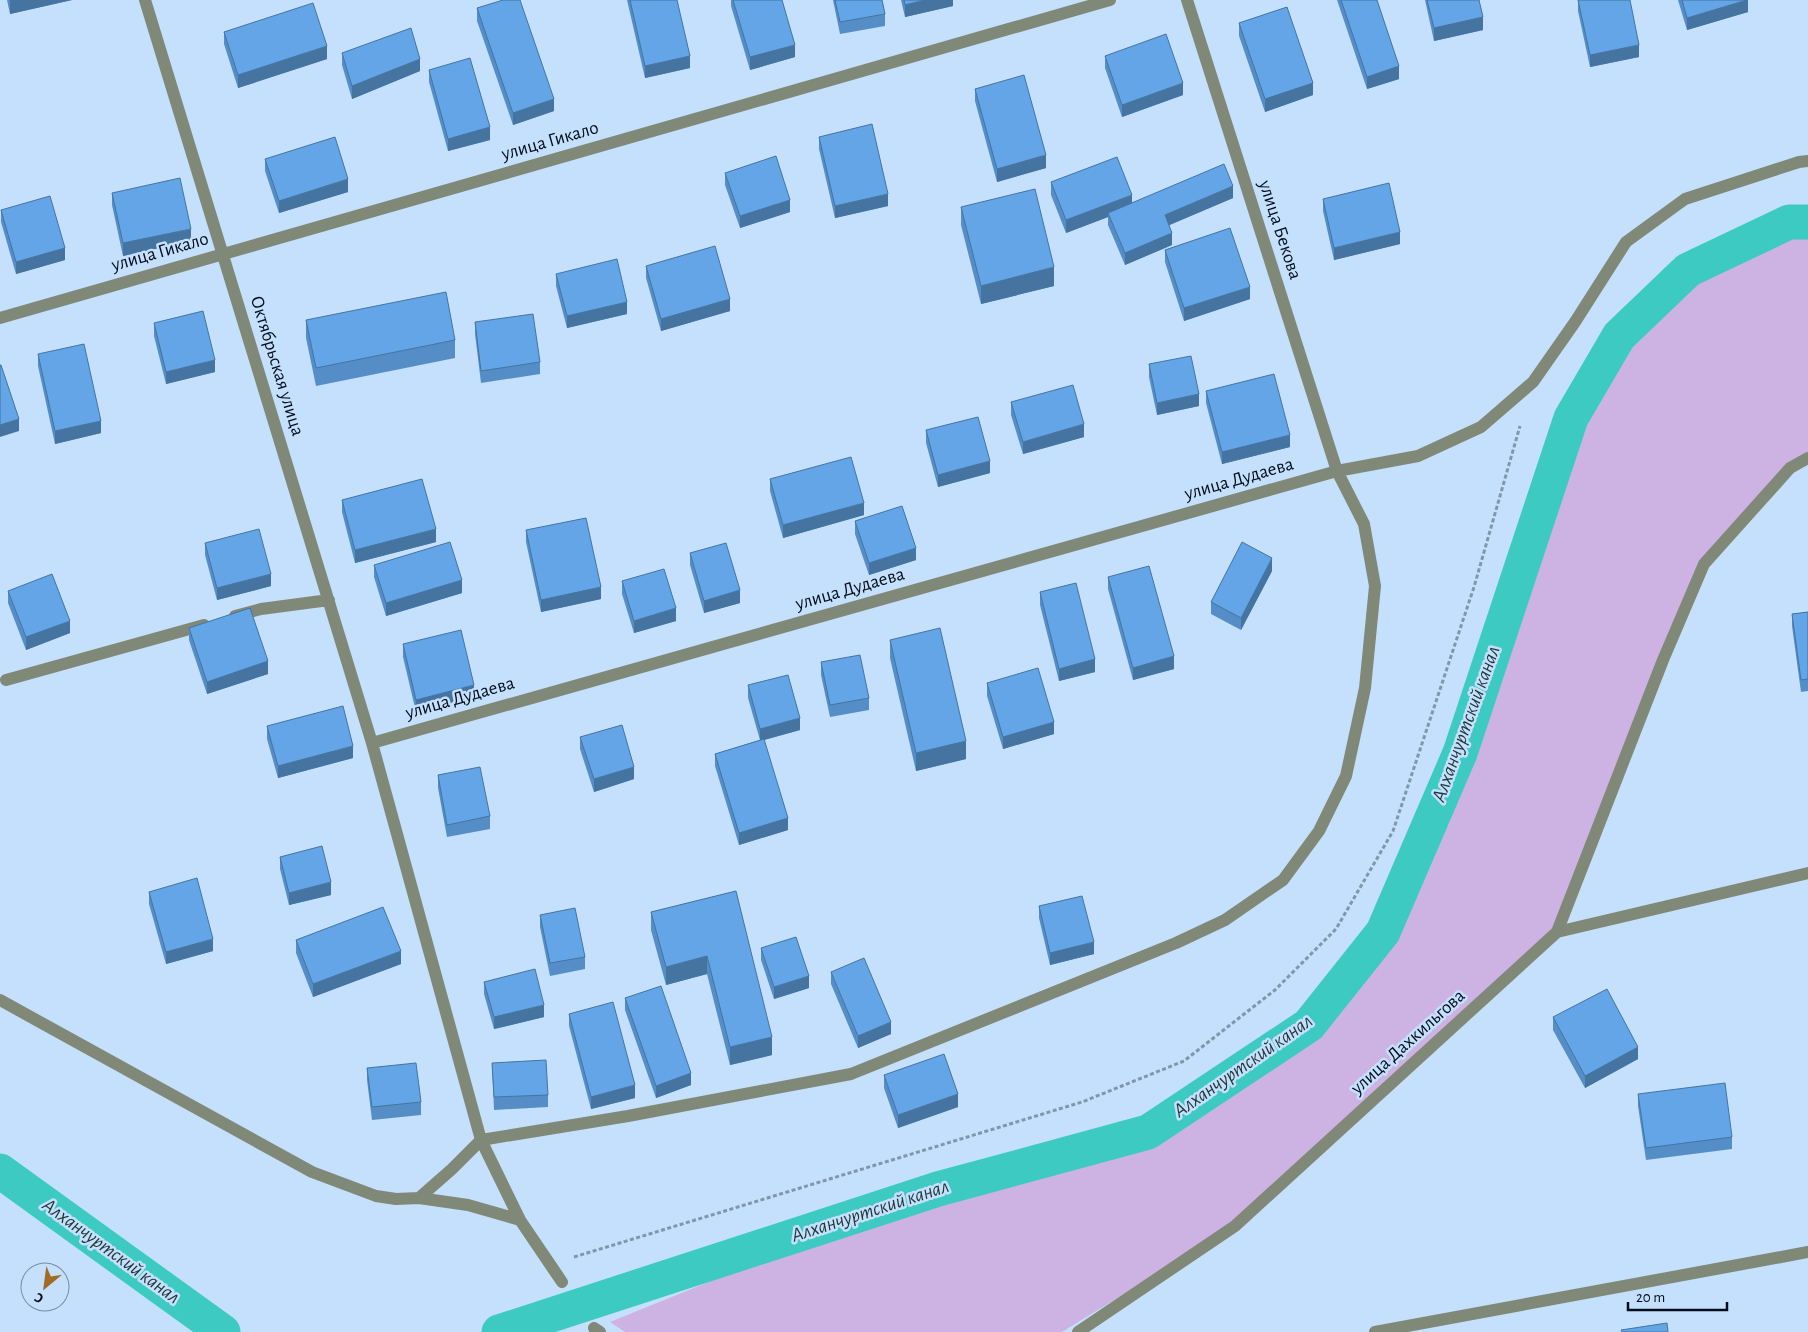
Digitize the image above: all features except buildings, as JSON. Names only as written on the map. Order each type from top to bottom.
[{"type":"street","name":"Октябрьская улица","points":[[145,0],[372,742],[481,1140],[520,1220],[562,1282]]},
{"type":"street","name":"улица Гикало","points":[[0,318],[1110,0]]},
{"type":"street","name":"улица Бекова","points":[[481,1140],[628,1116],[851,1074],[1176,943],[1225,920],[1283,880],[1319,831],[1346,776],[1365,688],[1375,586],[1364,524],[1337,471],[1187,0]]},
{"type":"street","name":"улица Дудаева","points":[[372,742],[1337,471],[1418,456],[1482,427],[1533,382],[1575,322],[1626,242],[1685,199],[1799,162],[1808,161]]},
{"type":"street","points":[[1557,932],[1664,660],[1704,564],[1790,468],[1808,458]]},
{"type":"street","points":[[6,680],[261,609],[329,600]]},
{"type":"street","name":"улица Дахкильгова","points":[[1078,1332],[1235,1226],[1557,932],[1808,873]]},
{"type":"street","points":[[0,1000],[312,1172],[376,1196],[396,1199],[419,1198],[468,1205],[520,1220]]},
{"type":"street","points":[[419,1198],[481,1140]]},
{"type":"street","points":[[1375,1332],[1808,1252]]},
{"type":"shaded area","points":[[1789,222],[1808,222],[1808,458],[1704,564],[1557,932],[1235,1226],[1062,1332],[625,1332],[610,1322],[938,1189],[1148,1132],[1309,1025],[1383,932],[1460,753],[1571,418],[1619,336],[1688,270]]},
{"type":"waterway","name":"Алханчуртский канал","points":[[499,1332],[938,1189],[1148,1132],[1309,1025],[1383,932],[1460,753],[1571,418],[1619,336],[1688,270],[1789,222],[1808,222]]},
{"type":"waterway","name":"Алханчуртский канал","points":[[0,1171],[223,1332]]}]
